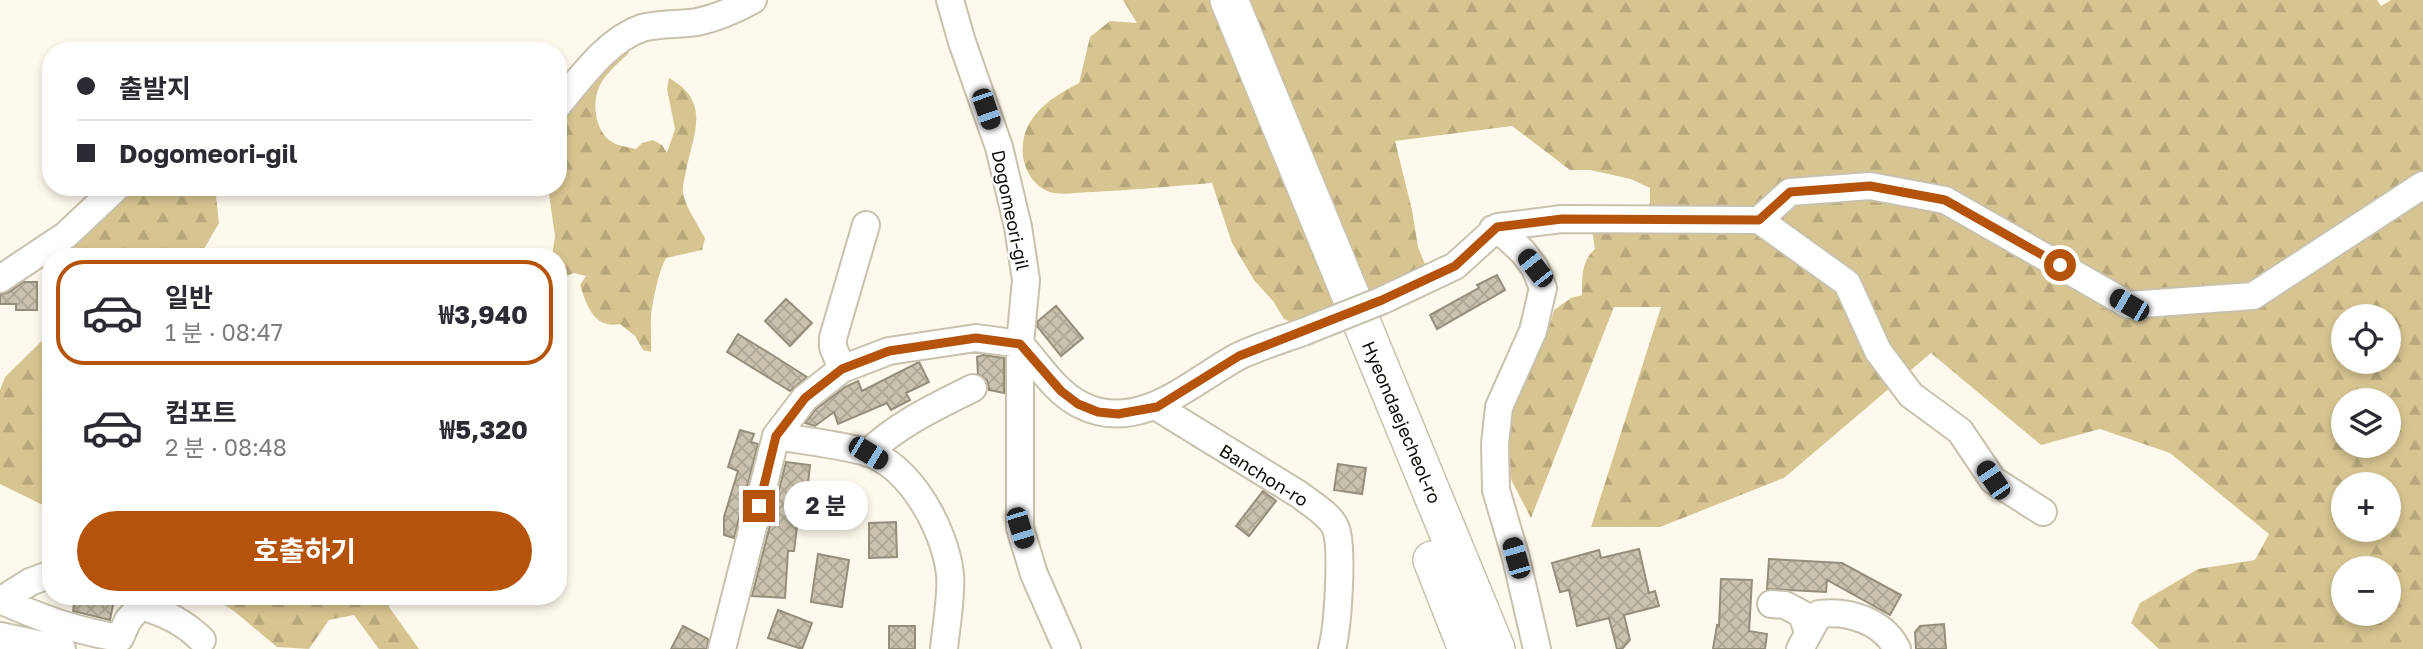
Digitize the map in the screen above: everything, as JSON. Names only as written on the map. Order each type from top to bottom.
[{"type":"highway","name":"Hyeondaejecheol-ro","points":[[1209,0],[1468,649]]},
{"type":"highway","name":"Hyeondaejecheol-ro","points":[[1229,0],[1496,649]]},
{"type":"street","points":[[567,95],[601,55],[630,34],[642,28],[710,19],[753,0]]},
{"type":"street","name":"Dogomeori-gil","points":[[950,0],[999,147],[1018,227],[1026,280],[1020,344]]},
{"type":"street","points":[[1759,220],[1790,192],[1870,186],[1945,200],[2129,305],[2253,296],[2423,185]]},
{"type":"street","points":[[46,248],[66,235],[107,196]]},
{"type":"street","points":[[722,649],[776,436],[805,398],[842,369],[889,351],[976,338],[1020,344],[1061,391],[1078,404],[1098,412],[1118,414],[1157,407],[1239,356],[1382,300],[1455,266],[1493,229],[1562,219],[1759,220],[1847,283],[1878,351],[1911,396],[1959,431],[1993,480],[2043,512]]},
{"type":"street","points":[[842,369],[833,347],[833,338],[866,225]]},
{"type":"street","points":[[1493,229],[1507,237],[1523,252],[1535,268],[1543,288],[1533,331],[1499,407],[1495,444],[1496,490],[1516,558],[1537,649]]},
{"type":"street","points":[[0,279],[42,251]]},
{"type":"street","points":[[1020,344],[1020,528],[1034,574],[1067,649]]},
{"type":"street","points":[[868,453],[908,421],[972,388]]},
{"type":"street","name":"Banchon-ro","points":[[1157,407],[1300,495],[1320,510],[1335,528],[1339,567],[1332,649]]},
{"type":"street","points":[[776,436],[868,453],[890,466],[912,485],[937,530],[950,576],[944,649]]},
{"type":"street","points":[[0,601],[42,577]]},
{"type":"street","points":[[0,601],[83,632],[120,638],[128,620],[141,606],[166,614],[189,627],[202,640]]},
{"type":"street","points":[[1771,604],[1785,605],[1802,614],[1804,641]]},
{"type":"street","points":[[1804,641],[1819,614],[1835,612],[1858,617],[1879,629],[1897,649]]},
{"type":"street","points":[[0,636],[62,649]]},
{"type":"green space","points":[[1123,0],[2377,0],[2381,6],[2391,0],[2423,0],[2423,649],[2159,649],[2131,623],[2140,603],[2198,569],[2255,560],[2269,534],[2170,453],[2100,429],[2041,445],[1931,353],[1784,478],[1660,527],[1591,527],[1661,307],[1614,307],[1531,518],[1505,468],[1508,413],[1532,354],[1548,331],[1554,310],[1571,298],[1582,295],[1585,265],[1595,249],[1592,231],[1643,214],[1650,203],[1650,188],[1631,179],[1590,170],[1570,170],[1512,126],[1395,141],[1418,247],[1425,264],[1422,272],[1293,323],[1284,319],[1273,301],[1254,280],[1232,243],[1212,183],[1059,194],[1040,187],[1030,175],[1024,160],[1023,144],[1030,123],[1051,100],[1079,83],[1090,37],[1110,21],[1137,23]]},
{"type":"green space","points":[[623,47],[629,53],[605,78],[599,87],[596,101],[598,122],[609,140],[636,149],[642,143],[653,140],[662,145],[667,153],[675,129],[667,89],[669,78],[691,97],[695,108],[695,132],[683,190],[689,210],[705,238],[702,250],[666,258],[663,263],[652,312],[651,352],[643,350],[635,336],[620,324],[604,323],[593,314],[580,285],[586,276],[574,273],[567,276],[567,248],[553,248],[555,236],[549,196],[567,196],[567,97]]},
{"type":"green space","points":[[107,196],[216,196],[219,223],[205,248],[61,248],[66,235]]},
{"type":"green space","points":[[42,341],[42,505],[0,484],[0,390],[5,377]]},
{"type":"green space","points":[[225,605],[389,605],[419,649],[379,649],[354,615],[329,620],[309,649],[277,647]]},
{"type":"building","points":[[1497,275],[1505,290],[1437,329],[1430,315]]},
{"type":"building","points":[[23,282],[37,282],[37,310],[16,310],[16,304],[0,304],[0,295]]},
{"type":"building","points":[[786,299],[812,323],[790,346],[765,321]]},
{"type":"building","points":[[1056,306],[1083,338],[1061,356],[1037,326],[1038,321]]},
{"type":"building","points":[[738,334],[807,377],[790,391],[727,352]]},
{"type":"building","points":[[983,355],[1004,358],[1004,393],[989,390],[987,380],[978,374],[977,357]]},
{"type":"building","points":[[919,362],[929,382],[906,393],[910,400],[891,410],[887,403],[838,424],[834,412],[815,426],[805,423],[816,409],[845,387],[858,381],[862,391]]},
{"type":"building","points":[[740,430],[754,434],[751,442],[758,444],[734,538],[724,535],[724,517],[738,471],[728,467]]},
{"type":"building","points":[[786,462],[810,465],[806,503],[800,502],[794,551],[788,551],[785,598],[752,596]]},
{"type":"building","points":[[1338,464],[1366,468],[1362,494],[1334,490]]},
{"type":"building","points":[[1263,491],[1276,501],[1249,536],[1236,526]]},
{"type":"building","points":[[896,522],[897,557],[869,558],[869,523]]},
{"type":"building","points":[[1639,549],[1649,593],[1655,591],[1659,606],[1624,615],[1630,640],[1622,649],[1617,649],[1609,618],[1577,626],[1569,590],[1560,592],[1552,563],[1599,550],[1601,558]]},
{"type":"building","points":[[818,554],[849,560],[842,607],[811,602]]},
{"type":"building","points":[[1769,559],[1842,563],[1901,595],[1890,615],[1827,580],[1826,592],[1767,589]]},
{"type":"building","points":[[1721,579],[1752,580],[1749,631],[1767,634],[1765,649],[1713,649],[1717,625],[1719,626]]},
{"type":"building","points":[[74,605],[113,605],[110,620],[73,611]]},
{"type":"building","points":[[778,610],[812,623],[802,649],[768,638]]},
{"type":"building","points":[[1944,624],[1946,649],[1916,649],[1915,632],[1920,626]]},
{"type":"building","points":[[683,626],[708,639],[707,649],[671,649]]},
{"type":"building","points":[[889,626],[915,626],[915,649],[889,649]]},
{"type":"route","points":[[759,506],[776,436],[805,398],[842,369],[889,351],[976,338],[1020,344],[1061,391],[1078,404],[1098,412],[1118,414],[1157,407],[1239,356],[1382,300],[1455,266],[1497,227],[1562,219],[1759,220],[1790,192],[1870,186],[1945,200],[2060,265]]}]
